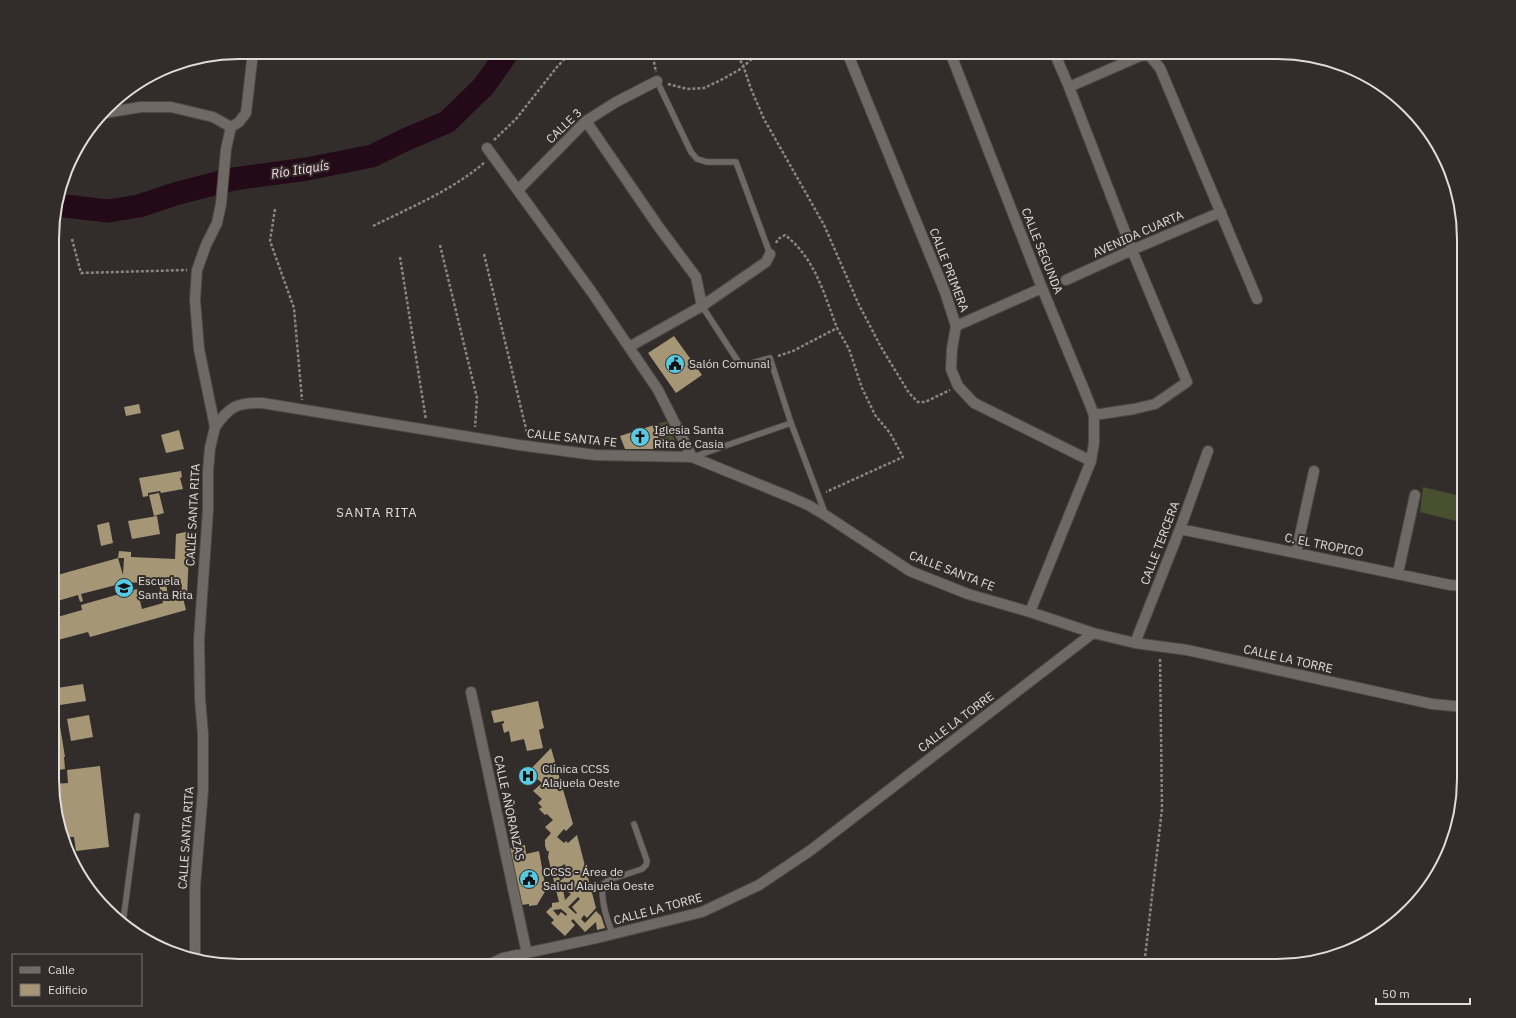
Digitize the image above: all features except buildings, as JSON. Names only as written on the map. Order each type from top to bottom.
[{"type":"street","points":[[112,112],[141,107],[170,107],[213,117],[231,127],[239,122],[246,113],[252,59]]},
{"type":"street","name":"CALLE PRIMERA","points":[[850,59],[942,285],[956,326],[952,349],[951,369],[958,386],[974,403],[1091,461]]},
{"type":"street","name":"CALLE SEGUNDA","points":[[953,59],[1042,288],[1088,396],[1094,416],[1094,443],[1091,461]]},
{"type":"street","points":[[1057,59],[1132,250],[1187,382],[1155,404],[1094,416]]},
{"type":"street","points":[[1069,87],[1133,59]]},
{"type":"street","points":[[1152,59],[1160,68],[1257,299]]},
{"type":"street","name":"CALLE 3","points":[[518,190],[586,121],[616,102],[657,81]]},
{"type":"street","points":[[586,121],[658,226],[696,277],[702,306]]},
{"type":"street","name":"CALLE SANTA RITA","points":[[195,954],[195,886],[203,790],[203,734],[200,699],[199,640],[208,510],[208,471],[210,448],[215,427],[199,349],[195,300],[197,270],[206,245],[217,223],[221,204],[226,149],[231,127]]},
{"type":"street","points":[[490,151],[591,291],[658,390],[692,457]]},
{"type":"street","name":"AVENIDA CUARTA","points":[[1066,280],[1220,212]]},
{"type":"street","points":[[629,347],[702,306],[766,262],[770,254]]},
{"type":"street","points":[[956,326],[1042,288]]},
{"type":"street","name":"CALLE SANTA FE","points":[[215,427],[224,414],[234,406],[241,403],[262,403],[531,447],[595,455],[692,457],[790,497],[825,515],[910,571],[968,594],[1094,633]]},
{"type":"street","name":"CALLE TERCERA","points":[[1135,643],[1180,529],[1208,451]]},
{"type":"street","points":[[1030,612],[1091,461]]},
{"type":"street","points":[[1296,553],[1314,470]]},
{"type":"street","points":[[1398,573],[1415,495]]},
{"type":"street","name":"C. EL TROPICO","points":[[1180,529],[1457,586]]},
{"type":"street","name":"CALLE LA TORRE","points":[[501,959],[702,912],[759,884],[811,850],[1094,633],[1135,643],[1187,650],[1432,704],[1457,707]]},
{"type":"street","name":"CALLE AÑORANZAS","points":[[470,692],[527,954]]},
{"type":"lane","points":[[657,81],[691,152],[697,159],[707,162],[736,162],[770,254]]},
{"type":"lane","points":[[702,306],[741,366],[770,358],[791,423],[825,515]]},
{"type":"lane","points":[[692,457],[791,423]]},
{"type":"lane","points":[[124,917],[137,816]]},
{"type":"lane","points":[[613,934],[608,922],[602,892],[603,884],[609,880],[642,869],[646,865],[647,861],[634,824]]},
{"type":"path","points":[[373,226],[420,203],[474,172],[564,59]]},
{"type":"path","points":[[653,59],[657,81],[688,89],[704,88],[721,80],[739,70],[751,59]]},
{"type":"path","points":[[740,59],[744,65],[751,89],[764,119],[824,225],[859,305],[881,347],[909,393],[918,402],[925,402],[958,386]]},
{"type":"path","points":[[275,208],[270,241],[294,308],[303,409]]},
{"type":"path","points":[[770,254],[778,238],[785,235],[796,243],[815,270],[837,328],[849,349],[862,388],[875,415],[890,433],[903,457],[818,496]]},
{"type":"path","points":[[72,238],[81,273],[197,270]]},
{"type":"path","points":[[440,245],[476,398],[475,437]]},
{"type":"path","points":[[484,254],[531,447]]},
{"type":"path","points":[[400,257],[428,430]]},
{"type":"path","points":[[770,358],[794,351],[837,328]]},
{"type":"path","points":[[1145,959],[1162,809],[1160,647]]},
{"type":"green space","points":[[667,421],[678,449],[664,449],[664,439],[659,439],[654,425]]},
{"type":"green space","points":[[1423,487],[1457,495],[1457,521],[1420,512]]},
{"type":"waterway","name":"Río Itiquís","points":[[62,206],[108,211],[139,206],[178,193],[233,179],[307,169],[372,156],[447,122],[484,86],[503,59]]},
{"type":"place","name":"Salón Comunal","points":[[675,364]]},
{"type":"place","name":"Iglesia Santa Rita de Casia","points":[[640,437]]},
{"type":"place","name":"Escuela Santa Rita","points":[[124,588]]},
{"type":"place","name":"Clínica CCSS Alajuela Oeste","points":[[528,776]]},
{"type":"place","name":"CCSS - Área de Salud Alajuela Oeste","points":[[529,879]]},
{"type":"district","name":"SANTA RITA","points":[[377,512]]}]
